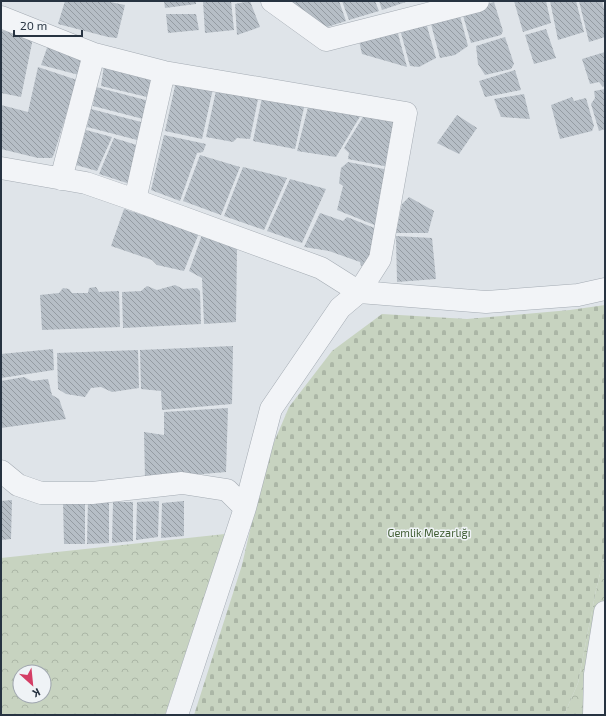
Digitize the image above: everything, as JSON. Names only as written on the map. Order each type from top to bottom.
[{"type":"street","points":[[272,1],[326,40],[478,1]]},
{"type":"street","points":[[1,17],[94,54],[164,72],[406,113],[380,259],[359,292],[340,308],[271,409],[245,508],[177,715]]},
{"type":"street","points":[[61,179],[94,54]]},
{"type":"street","points":[[134,200],[164,72]]},
{"type":"street","points":[[1,168],[86,183],[321,268],[359,292],[486,302],[578,295],[605,289]]},
{"type":"street","points":[[1,471],[18,485],[41,493],[92,493],[182,483],[227,490],[245,508]]},
{"type":"street","points":[[594,715],[594,674],[605,612]]},
{"type":"green space","name":"Gemlik Mezarlığı","points":[[605,305],[605,554],[596,590],[578,683],[564,715],[194,715],[242,565],[266,461],[289,407],[332,351],[382,314],[467,319],[570,310]]},
{"type":"green space","points":[[225,534],[165,715],[1,715],[1,558]]},
{"type":"green space","points":[[605,554],[605,715],[564,715],[578,683],[596,590]]},
{"type":"building","points":[[65,1],[105,1],[125,5],[117,38],[58,24]]},
{"type":"building","points":[[164,1],[196,1],[196,4],[165,8]]},
{"type":"building","points":[[203,1],[231,1],[234,30],[205,33]]},
{"type":"building","points":[[250,1],[260,27],[237,35],[235,4]]},
{"type":"building","points":[[286,1],[339,1],[346,21],[318,30]]},
{"type":"building","points":[[342,1],[375,1],[379,11],[349,20]]},
{"type":"building","points":[[379,1],[409,1],[382,10]]},
{"type":"building","points":[[514,1],[546,1],[551,23],[523,32]]},
{"type":"building","points":[[550,1],[576,1],[584,32],[558,40]]},
{"type":"building","points":[[579,1],[602,1],[605,12],[605,37],[589,42]]},
{"type":"building","points":[[494,2],[503,31],[501,35],[471,43],[462,12]]},
{"type":"building","points":[[166,14],[196,14],[199,30],[168,33]]},
{"type":"building","points":[[460,16],[468,46],[455,55],[440,58],[431,24]]},
{"type":"building","points":[[427,26],[436,58],[419,67],[410,66],[401,33],[414,27]]},
{"type":"building","points":[[546,29],[556,58],[534,64],[525,35]]},
{"type":"building","points":[[1,30],[33,38],[21,97],[1,93]]},
{"type":"building","points":[[397,30],[407,67],[362,54],[359,41]]},
{"type":"building","points":[[505,37],[514,64],[511,69],[485,75],[478,64],[476,46]]},
{"type":"building","points":[[48,45],[83,55],[79,75],[41,65]]},
{"type":"building","points":[[605,52],[605,85],[603,87],[599,82],[590,84],[582,59]]},
{"type":"building","points":[[104,65],[157,80],[150,95],[147,97],[101,86]]},
{"type":"building","points":[[38,67],[77,80],[52,158],[38,158],[1,149],[1,105],[28,112]]},
{"type":"building","points":[[515,70],[521,90],[485,97],[479,81]]},
{"type":"building","points":[[177,77],[214,84],[202,139],[165,131]]},
{"type":"building","points":[[217,86],[259,94],[250,139],[237,138],[233,142],[206,137]]},
{"type":"building","points":[[96,87],[153,102],[147,120],[93,106]]},
{"type":"building","points":[[605,89],[605,129],[599,131],[591,104],[595,98],[594,91]]},
{"type":"building","points":[[263,93],[305,103],[295,149],[253,141]]},
{"type":"building","points":[[524,94],[530,119],[501,117],[494,99]]},
{"type":"building","points":[[572,97],[574,101],[586,98],[594,126],[592,131],[560,139],[551,105]]},
{"type":"building","points":[[309,103],[362,113],[336,157],[297,151]]},
{"type":"building","points":[[91,109],[145,123],[141,141],[87,127]]},
{"type":"building","points":[[366,112],[399,118],[389,167],[348,159],[349,153],[344,148]]},
{"type":"building","points":[[457,115],[477,128],[459,154],[437,143]]},
{"type":"building","points":[[86,130],[112,137],[97,171],[76,165]]},
{"type":"building","points":[[164,135],[206,144],[203,152],[197,153],[180,201],[151,190]]},
{"type":"building","points":[[114,138],[140,146],[130,184],[99,174]]},
{"type":"building","points":[[200,155],[240,167],[221,215],[183,201]]},
{"type":"building","points":[[348,162],[389,170],[377,226],[337,210],[343,186],[339,183],[341,168]]},
{"type":"building","points":[[243,167],[287,178],[264,230],[224,216]]},
{"type":"building","points":[[290,179],[326,189],[302,243],[267,231]]},
{"type":"building","points":[[409,197],[434,211],[428,233],[396,233],[402,204]]},
{"type":"building","points":[[124,209],[199,233],[184,271],[157,265],[152,260],[111,246]]},
{"type":"building","points":[[320,213],[343,221],[347,217],[377,229],[373,259],[361,266],[360,262],[329,251],[304,247]]},
{"type":"building","points":[[202,235],[237,248],[236,322],[204,324],[202,278],[189,271]]},
{"type":"building","points":[[396,236],[432,238],[436,279],[397,282]]},
{"type":"building","points":[[175,285],[183,289],[197,288],[200,291],[201,324],[123,328],[122,292],[141,291],[147,286],[157,290]]},
{"type":"building","points":[[96,287],[99,292],[119,291],[120,327],[42,330],[40,295],[59,293],[63,288],[69,289],[72,293],[88,293],[89,288]]},
{"type":"building","points":[[233,346],[232,404],[162,410],[161,391],[141,389],[140,350]]},
{"type":"building","points":[[53,349],[54,370],[1,378],[1,354]]},
{"type":"building","points":[[138,350],[139,388],[112,392],[101,387],[91,388],[85,397],[66,394],[58,389],[57,353]]},
{"type":"building","points":[[24,377],[32,381],[48,379],[52,395],[59,399],[66,419],[1,428],[1,381]]},
{"type":"building","points":[[228,408],[226,472],[145,479],[144,432],[164,435],[164,412]]},
{"type":"building","points":[[12,500],[11,539],[1,540],[1,501]]},
{"type":"building","points":[[63,500],[85,501],[85,544],[64,544]]},
{"type":"building","points":[[88,500],[109,502],[109,543],[87,544]]},
{"type":"building","points":[[159,501],[158,537],[136,540],[137,502]]},
{"type":"building","points":[[184,501],[184,536],[161,538],[162,503]]},
{"type":"building","points":[[113,502],[133,502],[133,541],[112,543]]}]
